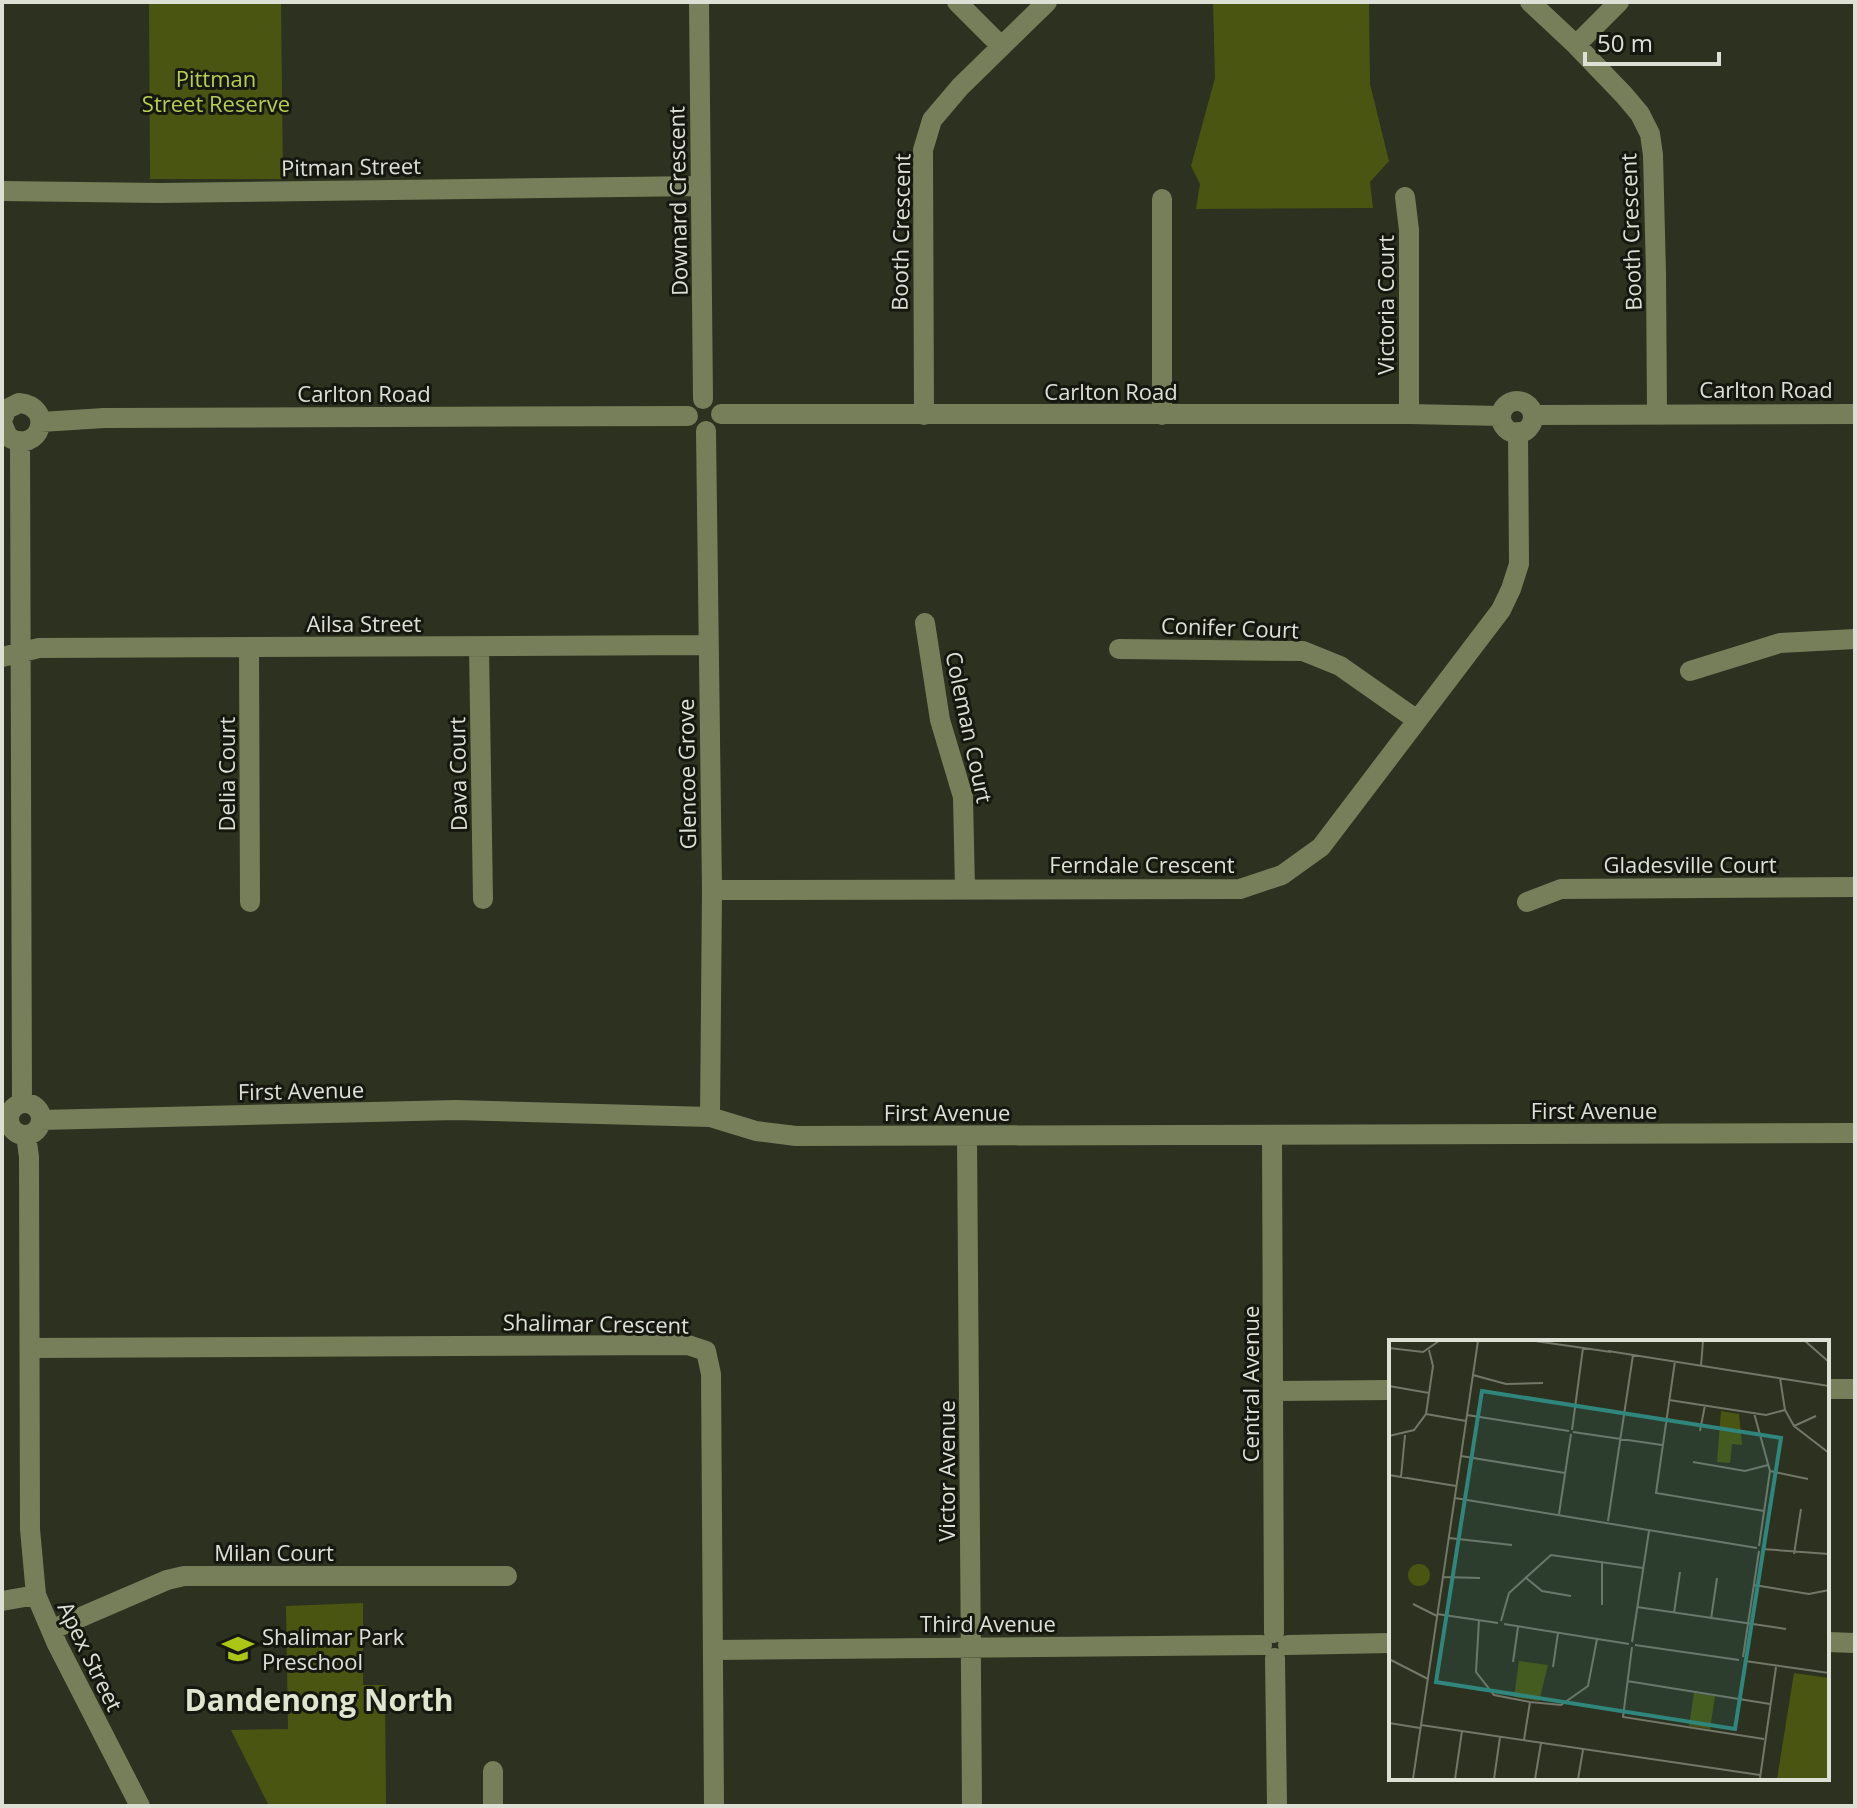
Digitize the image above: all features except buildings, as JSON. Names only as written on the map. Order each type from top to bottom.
[{"type":"street","name":"Downard Crescent","points":[[699,2],[703,399]]},
{"type":"street","points":[[957,2],[1001,46]]},
{"type":"street","name":"Booth Crescent","points":[[924,415],[923,150],[932,120],[960,87],[1047,2]]},
{"type":"street","name":"Booth Crescent","points":[[1530,2],[1576,45],[1640,114],[1650,134],[1656,273],[1657,413]]},
{"type":"street","points":[[1576,45],[1619,2]]},
{"type":"street","name":"Pitman Street","points":[[2,191],[160,193],[700,186]]},
{"type":"street","name":"Victoria Court","points":[[1405,197],[1409,230],[1409,414]]},
{"type":"street","points":[[1162,199],[1162,415]]},
{"type":"street","points":[[703,399],[717,405],[721,414],[718,424],[706,431],[696,429],[688,416],[694,403],[703,399]]},
{"type":"street","points":[[1518,401],[1529,405],[1533,415],[1530,427],[1518,432],[1506,428],[1501,416],[1507,405],[1518,401]]},
{"type":"street","points":[[19,403],[37,411],[41,422],[36,435],[20,442],[8,437],[2,422],[7,409],[19,403]]},
{"type":"street","name":"Carlton Road","points":[[721,414],[1501,416]]},
{"type":"street","name":"Carlton Road","points":[[1533,415],[1855,414]]},
{"type":"street","name":"Carlton Road","points":[[41,422],[104,418],[688,416]]},
{"type":"street","name":"Glencoe Grove","points":[[706,431],[712,890],[710,1117]]},
{"type":"street","name":"Ferndale Crescent","points":[[712,890],[1240,889],[1282,875],[1321,847],[1487,632],[1511,589],[1519,564],[1518,432]]},
{"type":"street","points":[[11,1113],[37,1109],[34,1127],[12,1129],[11,1113],[11,655],[20,442]]},
{"type":"street","name":"Coleman Court","points":[[925,623],[940,720],[963,797],[965,889]]},
{"type":"street","points":[[1690,671],[1780,643],[1855,639]]},
{"type":"street","name":"Ailsa Street","points":[[11,655],[39,648],[708,645]]},
{"type":"street","name":"Delia Court","points":[[249,647],[250,902]]},
{"type":"street","name":"Dava Court","points":[[479,647],[483,899]]},
{"type":"street","name":"Conifer Court","points":[[1119,649],[1303,651],[1340,666],[1417,720]]},
{"type":"street","name":"Gladesville Court","points":[[1527,902],[1561,889],[1855,887]]},
{"type":"street","name":"First Avenue","points":[[34,1127],[456,1110],[710,1117],[756,1131],[796,1136],[1855,1133]]},
{"type":"street","name":"Apex Street","points":[[34,1127],[29,1157],[30,1529],[36,1595],[140,1806]]},
{"type":"street","name":"Central Avenue","points":[[1272,1136],[1277,1806]]},
{"type":"street","name":"Victor Avenue","points":[[967,1137],[972,1806]]},
{"type":"street","name":"Shalimar Crescent","points":[[30,1348],[657,1345],[698,1347],[706,1351],[711,1374],[714,1806]]},
{"type":"street","points":[[1829,1389],[1855,1389]]},
{"type":"street","points":[[1275,1391],[1389,1390]]},
{"type":"street","name":"Milan Court","points":[[51,1630],[167,1580],[184,1576],[507,1576]]},
{"type":"street","points":[[2,1601],[36,1595]]},
{"type":"street","points":[[1829,1642],[1855,1643]]},
{"type":"street","name":"Third Avenue","points":[[714,1650],[1389,1643]]},
{"type":"street","points":[[493,1771],[493,1806]]},
{"type":"green space","name":"Pittman Street Reserve","points":[[149,2],[281,2],[283,179],[150,179]]},
{"type":"green space","points":[[1213,2],[1369,2],[1370,84],[1389,161],[1370,182],[1373,208],[1196,209],[1200,184],[1191,166],[1215,78]]},
{"type":"green space","points":[[363,1603],[363,1685],[385,1685],[386,1806],[269,1806],[231,1730],[288,1729],[286,1606]]},
{"type":"place","name":"Shalimar Park Preschool","points":[[238,1649]]},
{"type":"district","name":"Dandenong North","points":[[319,1699]]}]
